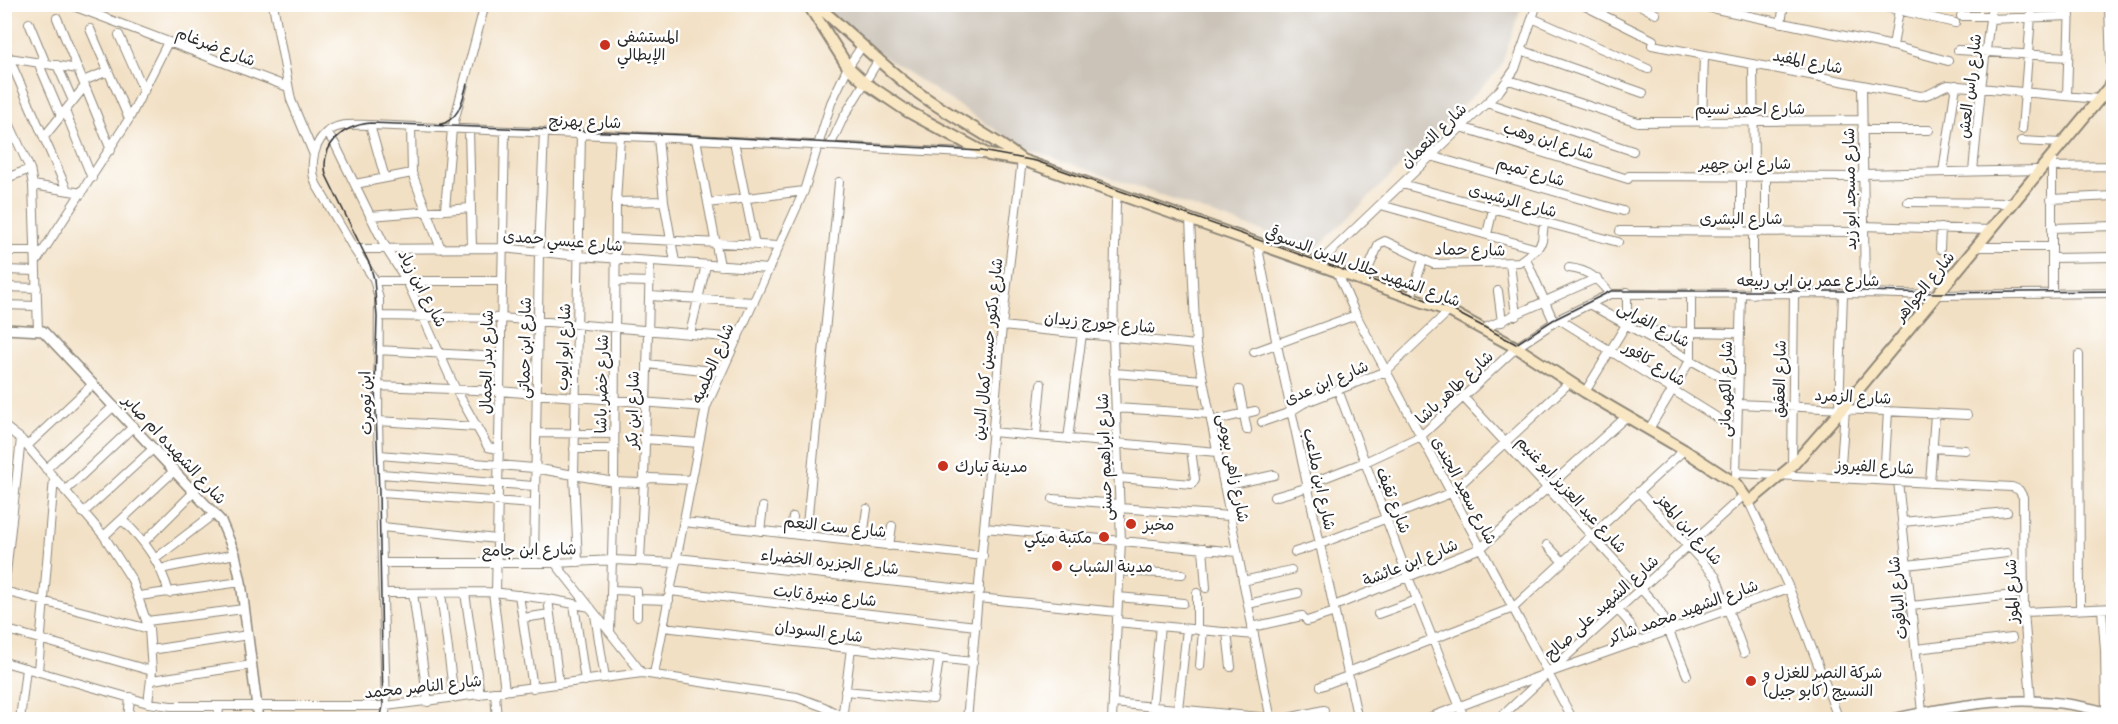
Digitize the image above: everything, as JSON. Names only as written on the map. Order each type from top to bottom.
[{"type":"main road","points":[[808,4],[848,68],[864,82],[907,111],[989,154],[1022,160]]},
{"type":"main road","name":"شارع الشهيد جلال الدين الدسوقي","points":[[815,4],[878,61],[931,102],[1022,160],[1449,311],[1516,347],[1585,392],[1736,478],[1747,498]]},
{"type":"main road","name":"شارع الجواهر","points":[[1747,498],[1783,474],[1842,409],[2012,203],[2045,168],[2052,155],[2113,82]]},
{"type":"street","name":"شارع ضرغام","points":[[68,4],[288,87]]},
{"type":"street","name":"ابن تومرت","points":[[273,4],[291,100],[314,155],[312,167],[316,184],[375,281],[380,316],[378,421],[386,706],[384,720]]},
{"type":"street","points":[[445,209],[452,129],[485,4]]},
{"type":"street","name":"شارع النعمان","points":[[1317,265],[1509,80],[1537,4]]},
{"type":"street","name":"شارع المفيد","points":[[1581,4],[1652,43],[1704,55],[1928,96],[1941,87],[1956,86]]},
{"type":"street","points":[[1638,4],[1656,14]]},
{"type":"street","points":[[1692,4],[1893,46],[1948,61]]},
{"type":"street","points":[[1781,23],[1784,4]]},
{"type":"street","points":[[1872,4],[1900,8],[1955,23]]},
{"type":"street","name":"شارع راس العش","points":[[1973,171],[1992,4]]},
{"type":"street","points":[[2022,129],[2032,4]]},
{"type":"street","points":[[2067,96],[2070,4]]},
{"type":"street","points":[[2109,4],[2114,170]]},
{"type":"street","points":[[1893,46],[1900,8]]},
{"type":"street","points":[[1961,16],[2031,18],[2070,16]]},
{"type":"street","points":[[57,18],[111,150]]},
{"type":"street","points":[[1532,18],[1648,69]]},
{"type":"street","points":[[29,23],[42,63],[92,178]]},
{"type":"street","points":[[90,29],[129,119]]},
{"type":"street","points":[[119,35],[144,91]]},
{"type":"street","points":[[36,267],[111,150],[168,42]]},
{"type":"street","name":"شارع الحلميه","points":[[654,674],[706,408],[804,191],[831,103],[862,46]]},
{"type":"street","points":[[4,47],[67,190]]},
{"type":"street","points":[[1521,50],[1643,93]]},
{"type":"street","points":[[1958,50],[2068,57]]},
{"type":"street","points":[[1702,122],[1704,55]]},
{"type":"street","points":[[9,58],[78,69]]},
{"type":"street","points":[[830,146],[864,82],[878,61]]},
{"type":"street","points":[[1753,64],[1754,177]]},
{"type":"street","points":[[57,65],[73,101]]},
{"type":"street","points":[[44,137],[84,84],[108,71]]},
{"type":"street","name":"شارع احمد نسيم","points":[[1509,80],[1638,122],[1862,120]]},
{"type":"street","name":"شارع مسجد ابو زيد","points":[[1862,85],[1865,293]]},
{"type":"street","points":[[1943,172],[1956,86],[2098,99]]},
{"type":"street","points":[[1486,103],[1633,151]]},
{"type":"street","points":[[4,112],[30,169],[33,185],[38,330],[4,329]]},
{"type":"street","name":"شارع بهرنج","points":[[327,133],[333,129],[351,125],[370,125],[505,132],[581,133],[989,154]]},
{"type":"street","points":[[370,125],[385,178]]},
{"type":"street","name":"شارع ابن وهب","points":[[1461,127],[1629,178]]},
{"type":"street","points":[[411,128],[412,173],[441,249]]},
{"type":"street","points":[[469,130],[472,248]]},
{"type":"street","points":[[1862,130],[1929,130]]},
{"type":"street","name":"شارع بدر الجمال","points":[[505,132],[495,592],[505,691]]},
{"type":"street","points":[[314,155],[327,133]]},
{"type":"street","name":"شارع ابن زياد","points":[[327,133],[336,144],[387,250],[407,281],[455,388],[476,427],[488,447],[498,448]]},
{"type":"street","name":"شارع ابن حماتى","points":[[534,563],[539,252],[544,133]]},
{"type":"street","name":"شارع ابو ايوب","points":[[578,562],[574,434],[581,133]]},
{"type":"street","name":"شارع خضر باشا","points":[[610,632],[613,560],[616,202],[620,136]]},
{"type":"street","points":[[658,137],[664,201],[675,262]]},
{"type":"street","points":[[696,139],[720,266]]},
{"type":"street","points":[[734,141],[755,245]]},
{"type":"street","points":[[2021,141],[2062,143]]},
{"type":"street","name":"شارع تميم","points":[[1431,156],[1623,211]]},
{"type":"street","name":"شارع دكتور حسين كمال الدين","points":[[968,720],[1002,326],[1022,160]]},
{"type":"street","name":"شارع ابن جهير","points":[[1629,178],[1862,175],[2113,166]]},
{"type":"street","points":[[2045,168],[2051,199],[2052,293]]},
{"type":"street","points":[[4,178],[30,169]]},
{"type":"street","points":[[355,184],[412,173]]},
{"type":"street","points":[[1741,177],[1741,231]]},
{"type":"street","points":[[1766,177],[1766,232]]},
{"type":"street","points":[[806,536],[838,182]]},
{"type":"street","name":"شارع الرشيدى","points":[[1402,184],[1618,242]]},
{"type":"street","points":[[33,185],[82,193]]},
{"type":"street","points":[[708,203],[804,191]]},
{"type":"street","name":"شارع ابراهيم حسنى","points":[[1112,720],[1120,541],[1113,337],[1116,202],[1119,193]]},
{"type":"street","points":[[2051,199],[2114,196]]},
{"type":"street","points":[[616,202],[664,201]]},
{"type":"street","points":[[1908,202],[2012,203]]},
{"type":"street","points":[[1381,204],[1538,249],[1542,241],[1544,222]]},
{"type":"street","points":[[370,216],[470,208]]},
{"type":"street","points":[[1486,234],[1493,209]]},
{"type":"street","name":"شارع زاهى بيومى","points":[[1190,219],[1196,345],[1253,631],[1273,719]]},
{"type":"street","points":[[2052,228],[2114,226]]},
{"type":"street","points":[[1940,249],[1941,228]]},
{"type":"street","name":"شارع البشرى","points":[[1620,231],[1766,232],[1941,228],[1990,230]]},
{"type":"street","points":[[1753,294],[1754,231]]},
{"type":"street","points":[[616,238],[779,246]]},
{"type":"street","name":"شارع حماد","points":[[1363,281],[1379,244],[1385,241],[1424,260],[1444,264],[1519,262],[1538,249]]},
{"type":"street","name":"شارع ابن ملاعب","points":[[1257,243],[1357,717]]},
{"type":"street","points":[[1975,247],[2052,247]]},
{"type":"street","name":"شارع عيسي حمدى","points":[[354,249],[502,248],[616,259],[769,269]]},
{"type":"street","points":[[4,251],[36,251]]},
{"type":"street","points":[[2052,258],[2114,257]]},
{"type":"street","points":[[1526,259],[1556,321]]},
{"type":"street","points":[[1411,297],[1424,260]]},
{"type":"street","name":"شارع ابن بكر","points":[[640,560],[650,261]]},
{"type":"street","points":[[1510,263],[1516,316]]},
{"type":"street","points":[[690,334],[706,265]]},
{"type":"street","points":[[4,270],[36,267]]},
{"type":"street","points":[[1569,268],[1589,272],[1610,294]]},
{"type":"street","name":"شارع سعيد الجندى","points":[[1337,272],[1356,315],[1573,720]]},
{"type":"street","points":[[1483,329],[1597,278]]},
{"type":"street","points":[[375,281],[501,281]]},
{"type":"street","points":[[616,281],[650,282]]},
{"type":"street","points":[[4,287],[37,288]]},
{"type":"street","points":[[1498,291],[1502,322]]},
{"type":"street","points":[[1585,392],[1627,323],[1628,292]]},
{"type":"street","name":"شارع عمر بن ابى ربيعه","points":[[1516,347],[1556,321],[1589,304],[1610,294],[1628,292],[1936,295],[2114,293]]},
{"type":"street","points":[[1649,429],[1691,359],[1692,292]]},
{"type":"street","name":"شارع الكهرمانى","points":[[1736,478],[1740,294]]},
{"type":"street","name":"شارع العقيق","points":[[1792,465],[1794,294]]},
{"type":"street","points":[[1840,478],[1843,294]]},
{"type":"street","points":[[650,296],[754,302]]},
{"type":"street","name":"شارع الفرابى","points":[[1589,304],[1738,386]]},
{"type":"street","points":[[4,305],[37,306]]},
{"type":"street","name":"شارع ابن عدى","points":[[1262,422],[1386,371],[1449,311]]},
{"type":"street","points":[[1254,352],[1356,315]]},
{"type":"street","points":[[380,316],[501,318],[738,338]]},
{"type":"street","name":"شارع كافور","points":[[1556,321],[1610,351],[1737,430]]},
{"type":"street","name":"شارع جورج زيدان","points":[[1002,326],[1196,345]]},
{"type":"street","name":"شارع الشهيده ام صابر","points":[[38,330],[46,335],[195,491],[215,513],[228,533],[241,582],[257,720]]},
{"type":"street","points":[[1641,331],[1740,333]]},
{"type":"street","points":[[1068,440],[1082,334]]},
{"type":"street","name":"شارع طاهر باشا","points":[[1274,497],[1308,486],[1421,436],[1516,347]]},
{"type":"street","points":[[378,350],[500,357]]},
{"type":"street","points":[[2079,355],[2080,609]]},
{"type":"street","points":[[647,364],[722,372]]},
{"type":"street","points":[[1114,373],[1203,380]]},
{"type":"street","points":[[1295,552],[1451,493],[1570,382]]},
{"type":"street","points":[[93,384],[24,442],[4,591],[148,625],[244,609]]},
{"type":"street","points":[[1036,436],[1041,384]]},
{"type":"street","points":[[378,386],[537,393],[706,408]]},
{"type":"street","points":[[1239,390],[1247,430]]},
{"type":"street","name":"شارع ثقيف","points":[[1338,390],[1408,577],[1465,720]]},
{"type":"street","name":"شارع عبد العزيز ابو غنيم","points":[[1464,398],[1642,588],[1654,603],[1687,675]]},
{"type":"street","name":"شارع الزمرد","points":[[1738,404],[1966,415]]},
{"type":"street","points":[[46,469],[114,406]]},
{"type":"street","points":[[1116,408],[1210,418],[1256,411]]},
{"type":"street","points":[[1884,480],[1888,411]]},
{"type":"street","points":[[1930,483],[1935,414]]},
{"type":"street","name":"شارع ابن عائشة","points":[[1117,622],[1227,632],[1253,631],[1305,619],[1334,609],[1481,548],[1627,416]]},
{"type":"street","points":[[378,421],[476,427]]},
{"type":"street","points":[[4,426],[24,442],[104,536],[124,564],[139,596],[148,625],[152,650],[152,680],[148,703]]},
{"type":"street","points":[[65,491],[134,426]]},
{"type":"street","points":[[992,432],[1217,452]]},
{"type":"street","points":[[536,433],[613,434]]},
{"type":"street","points":[[644,439],[699,443]]},
{"type":"street","points":[[83,513],[154,448]]},
{"type":"street","points":[[1932,448],[1965,450]]},
{"type":"street","points":[[574,449],[614,449]]},
{"type":"street","points":[[1118,478],[1192,484],[1195,479],[1191,450]]},
{"type":"street","points":[[1321,686],[1513,608],[1684,450]]},
{"type":"street","points":[[380,455],[534,468],[614,482],[639,483],[650,478],[692,480]]},
{"type":"street","points":[[104,536],[175,470]]},
{"type":"street","points":[[381,474],[534,486]]},
{"type":"street","name":"شارع الفيروز","points":[[1736,478],[1783,474],[2012,487]]},
{"type":"street","points":[[1224,486],[1274,475]]},
{"type":"street","points":[[38,671],[54,478]]},
{"type":"street","name":"شارع الياقوت","points":[[1898,481],[1922,712]]},
{"type":"street","name":"شارع الموز","points":[[2012,487],[2019,490],[2023,497],[2024,612],[2031,699]]},
{"type":"street","points":[[144,542],[195,491]]},
{"type":"street","name":"شارع ابن المعز","points":[[1639,492],[1716,577],[1744,652]]},
{"type":"street","points":[[381,493],[534,504]]},
{"type":"street","name":"شارع الشهيد على صالح","points":[[1423,720],[1548,673],[1688,546],[1747,498]]},
{"type":"street","name":"شارع الشهيد جلال الدين الدسوقي","points":[[1747,498],[1789,588],[1839,720]]},
{"type":"street","points":[[1053,499],[1230,516]]},
{"type":"street","points":[[760,531],[763,507]]},
{"type":"street","points":[[862,543],[867,509]]},
{"type":"street","points":[[1902,522],[2007,512]]},
{"type":"street","points":[[155,559],[215,513]]},
{"type":"street","points":[[790,534],[793,517]]},
{"type":"street","points":[[122,520],[144,542],[155,559],[169,593]]},
{"type":"street","name":"شارع ست النعم","points":[[684,522],[983,556]]},
{"type":"street","points":[[889,546],[892,526]]},
{"type":"street","points":[[382,527],[497,539]]},
{"type":"street","points":[[985,528],[1237,552]]},
{"type":"street","points":[[1547,545],[1563,562]]},
{"type":"street","points":[[1203,548],[1206,588]]},
{"type":"street","points":[[1907,565],[2007,553]]},
{"type":"street","points":[[160,569],[235,554]]},
{"type":"street","name":"شارع ابن جامع","points":[[383,562],[555,563],[676,560]]},
{"type":"street","name":"شارع الجزيره الخضراء","points":[[676,560],[1117,612]]},
{"type":"street","points":[[555,563],[642,673]]},
{"type":"street","points":[[1243,581],[1291,570]]},
{"type":"street","points":[[1119,571],[1182,574]]},
{"type":"street","points":[[139,596],[241,582]]},
{"type":"street","name":"شارع الشهيد محمد شاكر","points":[[1498,720],[1548,673],[1789,588]]},
{"type":"street","name":"شارع منيرة ثابت","points":[[612,590],[636,591],[638,599],[669,595],[976,626]]},
{"type":"street","points":[[383,593],[495,592],[590,607]]},
{"type":"street","points":[[413,593],[428,702]]},
{"type":"street","points":[[441,593],[454,698]]},
{"type":"street","points":[[465,593],[480,695]]},
{"type":"street","points":[[1197,593],[1200,666]]},
{"type":"street","points":[[1248,604],[1298,593]]},
{"type":"street","points":[[519,595],[533,687]]},
{"type":"street","points":[[1911,606],[2014,595]]},
{"type":"street","points":[[1118,597],[1183,603]]},
{"type":"street","points":[[548,599],[559,684]]},
{"type":"street","points":[[637,616],[638,599]]},
{"type":"street","points":[[1378,614],[1417,600]]},
{"type":"street","points":[[574,604],[585,681]]},
{"type":"street","points":[[2024,612],[2114,608]]},
{"type":"street","points":[[1888,720],[1922,712],[2000,700],[2031,699],[2110,713],[2109,651],[2102,609]]},
{"type":"street","points":[[1617,610],[1634,630],[1636,643]]},
{"type":"street","points":[[523,618],[550,614]]},
{"type":"street","points":[[595,614],[605,678]]},
{"type":"street","points":[[1152,707],[1160,626]]},
{"type":"street","name":"شارع السودان","points":[[663,627],[973,662]]},
{"type":"street","points":[[4,629],[152,671]]},
{"type":"street","points":[[1178,709],[1187,629]]},
{"type":"street","points":[[1227,632],[1231,667]]},
{"type":"street","points":[[152,650],[248,636]]},
{"type":"street","points":[[1916,649],[2012,638]]},
{"type":"street","points":[[842,718],[851,648]]},
{"type":"street","points":[[845,691],[932,699],[935,696],[939,658]]},
{"type":"street","name":"شارع الناصر محمد","points":[[4,662],[148,703],[171,706],[386,706],[642,673],[797,697],[824,707],[842,718]]},
{"type":"street","points":[[152,680],[252,665]]},
{"type":"street","points":[[20,720],[26,668]]},
{"type":"street","points":[[495,693],[497,720]]},
{"type":"street","points":[[128,720],[130,697]]},
{"type":"street","points":[[1113,703],[1273,719],[1324,710]]},
{"type":"street","points":[[218,720],[219,707]]},
{"type":"street","points":[[1506,712],[1513,720]]},
{"type":"street","points":[[1337,720],[1357,717]]},
{"type":"shaded area","points":[[821,5],[1522,5],[1500,69],[1315,250],[1020,146],[884,57]]},
{"type":"tram line","points":[[440,125],[456,114],[462,103],[467,84]]},
{"type":"tram line","points":[[380,720],[383,706],[375,387],[377,317],[374,279],[370,265],[326,175],[325,164],[326,155],[335,139],[350,128],[360,125],[370,123],[685,135],[981,151],[1036,161],[1411,294],[1450,309],[1516,344],[1553,320],[1611,291],[1937,293],[2114,291]]},
{"type":"place","name":"المستشفى الإيطالي","points":[[605,45]]},
{"type":"place","name":"مدينة تبارك","points":[[943,466]]},
{"type":"place","name":"مخبز","points":[[1131,524]]},
{"type":"place","name":"مكتبة ميكي","points":[[1104,537]]},
{"type":"place","name":"مدينة الشباب","points":[[1057,566]]},
{"type":"place","name":"شركة النصر للغزل و النسيج (كابو جيل)","points":[[1751,681]]}]
